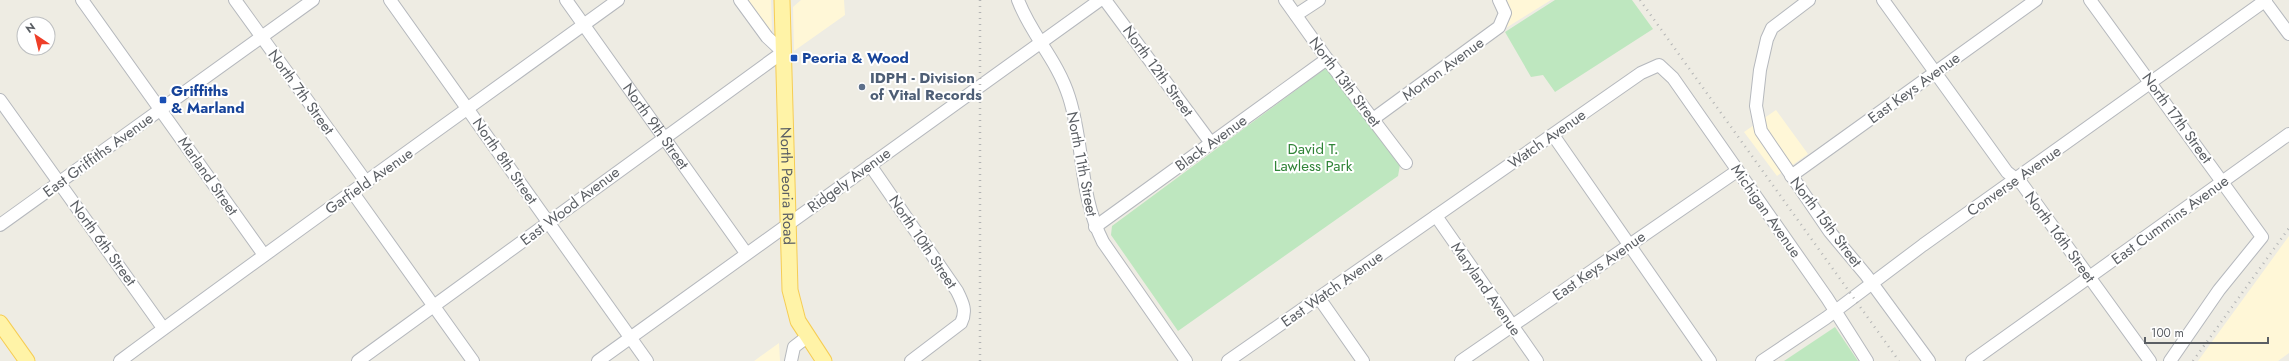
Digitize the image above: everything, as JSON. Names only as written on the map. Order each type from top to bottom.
[{"type":"main road","name":"North Peoria Road","points":[[782,0],[791,297],[795,315],[807,337]]},
{"type":"main road","points":[[0,323],[27,361]]},
{"type":"main road","points":[[807,337],[824,361]]},
{"type":"street","name":"Marland Street","points":[[82,0],[264,255]]},
{"type":"street","name":"North 7th Street","points":[[235,0],[367,183]]},
{"type":"street","name":"East Griffiths Avenue","points":[[0,225],[313,0]]},
{"type":"street","name":"North 8th Street","points":[[390,0],[647,361]]},
{"type":"street","name":"North 9th Street","points":[[566,0],[746,254]]},
{"type":"street","name":"Garfield Avenue","points":[[120,361],[163,328],[367,183],[618,0]]},
{"type":"street","points":[[740,0],[767,37],[783,52]]},
{"type":"street","name":"North 11th Street","points":[[1018,0],[1027,20],[1058,68],[1070,98],[1084,186],[1095,227],[1103,242],[1186,361]]},
{"type":"street","name":"Ridgely Avenue","points":[[598,361],[1100,0]]},
{"type":"street","name":"North 12th Street","points":[[1105,0],[1210,143]]},
{"type":"street","name":"North 13th Street","points":[[1285,0],[1327,59],[1406,163]]},
{"type":"street","points":[[1296,15],[1319,0]]},
{"type":"street","name":"Morton Avenue","points":[[1373,119],[1499,27],[1506,13],[1499,0]]},
{"type":"street","name":"North 15th Street","points":[[1809,0],[1783,18],[1770,31],[1764,48],[1756,106],[1761,131],[1830,232],[1872,283],[1928,361]]},
{"type":"street","name":"North 16th Street","points":[[1883,0],[2009,175],[2022,184],[2150,361]]},
{"type":"street","name":"East Keys Avenue","points":[[1791,176],[2036,0]]},
{"type":"street","name":"North 17th Street","points":[[2090,0],[2151,82],[2262,237],[2219,290],[2170,361]]},
{"type":"street","points":[[2265,0],[2289,34]]},
{"type":"street","name":"Converse Avenue","points":[[1762,361],[1835,312],[1872,283],[2265,0]]},
{"type":"street","name":"East Wood Avenue","points":[[358,361],[783,52]]},
{"type":"street","name":"Black Avenue","points":[[1095,227],[1327,59]]},
{"type":"street","name":"Watch Avenue","points":[[1436,216],[1645,70],[1659,65]]},
{"type":"street","name":"Michigan Avenue","points":[[1659,65],[1673,78],[1835,312],[1867,361]]},
{"type":"street","name":"North 6th Street","points":[[0,100],[163,328]]},
{"type":"street","name":"East Cummins Avenue","points":[[1972,361],[2289,134]]},
{"type":"street","points":[[1553,135],[1710,361]]},
{"type":"street","name":"North 10th Street","points":[[870,165],[957,292],[964,306],[964,317],[960,323],[911,361]]},
{"type":"street","name":"East Keys Avenue","points":[[1461,361],[1737,171]]},
{"type":"street","points":[[353,193],[473,361]]},
{"type":"street","name":"East Watch Avenue","points":[[1228,361],[1436,216]]},
{"type":"street","name":"Maryland Avenue","points":[[1436,216],[1537,361]]},
{"type":"street","points":[[1319,298],[1363,361]]},
{"type":"street","points":[[791,361],[794,347],[807,337]]},
{"type":"shaded area","points":[[746,0],[771,0],[772,32],[770,32]]},
{"type":"shaded area","points":[[801,0],[844,0],[845,15],[794,51],[793,7]]},
{"type":"shaded area","points":[[1507,0],[1551,0],[1506,28],[1511,17]]},
{"type":"shaded area","points":[[1776,110],[1808,154],[1777,176],[1744,132]]},
{"type":"shaded area","points":[[2289,236],[2289,353],[2278,361],[2198,361]]},
{"type":"shaded area","points":[[779,343],[780,361],[754,361]]},
{"type":"green space","points":[[1555,0],[1632,0],[1653,29],[1555,92],[1543,75],[1531,77],[1505,32]]},
{"type":"green space","name":"David T. Lawless Park","points":[[1326,68],[1400,165],[1398,176],[1178,331],[1111,235],[1112,226]]},
{"type":"green space","points":[[1835,327],[1858,361],[1784,361]]},
{"type":"railway","points":[[980,0],[980,361]]},
{"type":"railway","points":[[1640,0],[1899,361]]},
{"type":"railway","points":[[2193,361],[2289,228]]},
{"type":"place","name":"Peoria & Wood","points":[[794,58]]},
{"type":"place","name":"IDPH - Division of Vital Records","points":[[862,87]]},
{"type":"place","name":"Griffiths & Marland","points":[[163,100]]}]
